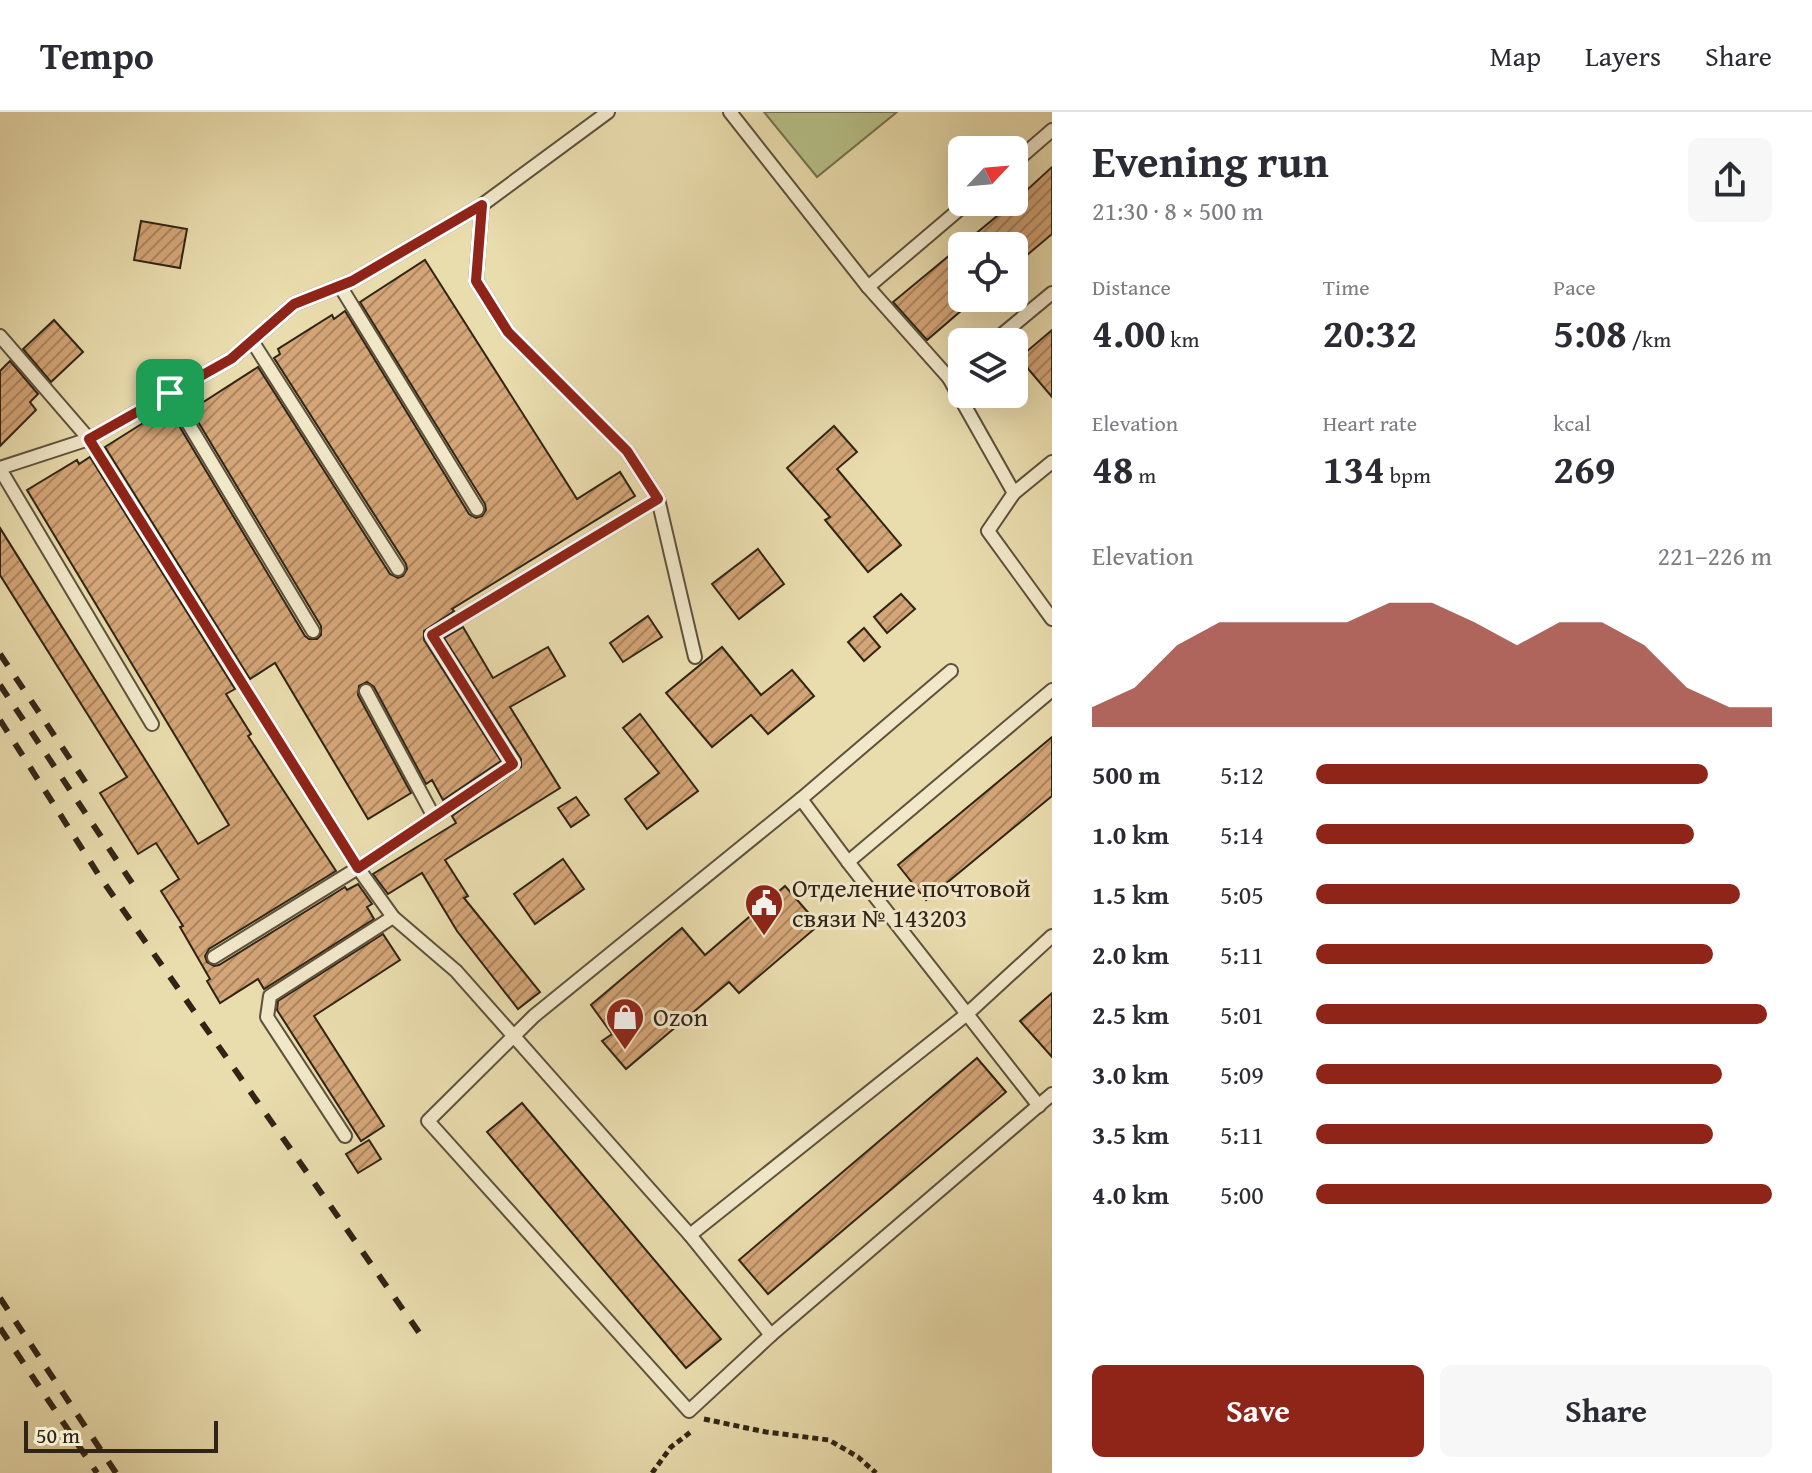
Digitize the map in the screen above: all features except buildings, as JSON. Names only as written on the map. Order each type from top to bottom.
[{"type":"lane","points":[[152,724],[0,468],[89,439],[231,359],[294,304],[340,286],[482,205],[608,112]]},
{"type":"lane","points":[[730,112],[868,287],[948,377]]},
{"type":"lane","points":[[1028,151],[1052,130]]},
{"type":"lane","points":[[482,205],[476,281],[508,332],[627,451],[658,499],[695,657]]},
{"type":"lane","points":[[868,287],[952,216]]},
{"type":"lane","points":[[340,286],[477,509]]},
{"type":"lane","points":[[1010,328],[1052,293]]},
{"type":"lane","points":[[0,336],[89,439],[358,868],[393,917],[456,971],[690,1235],[771,1335]]},
{"type":"lane","points":[[252,341],[398,569]]},
{"type":"lane","points":[[170,393],[313,631]]},
{"type":"lane","points":[[966,408],[1014,493]]},
{"type":"lane","points":[[1052,462],[1014,493],[988,531],[1052,619]]},
{"type":"lane","points":[[214,957],[358,868],[513,764],[432,635],[658,499]]},
{"type":"lane","points":[[951,671],[801,799],[534,1016],[428,1121],[689,1411],[771,1335],[1052,1094]]},
{"type":"lane","points":[[848,862],[1052,690]]},
{"type":"lane","points":[[366,691],[434,817]]},
{"type":"lane","points":[[801,799],[1039,1106]]},
{"type":"lane","points":[[345,1136],[267,1017],[270,996],[393,917]]},
{"type":"lane","points":[[690,1235],[967,1014],[1052,936]]},
{"type":"path","points":[[689,1411],[706,1420],[829,1440],[858,1457],[876,1473]]},
{"type":"path","points":[[652,1473],[671,1447],[706,1420]]},
{"type":"green space","points":[[764,112],[897,112],[817,177]]},
{"type":"railway","points":[[0,654],[88,786]]},
{"type":"railway","points":[[0,685],[138,892]]},
{"type":"railway","points":[[0,720],[100,877],[425,1341]]},
{"type":"railway","points":[[0,1298],[116,1473]]},
{"type":"railway","points":[[0,1328],[97,1473]]},
{"type":"place","name":"Отделение почтовой связи № 143203","points":[[764,937]]},
{"type":"place","name":"Ozon","points":[[625,1051]]},
{"type":"route","points":[[482,205],[476,281],[508,332],[627,451],[658,499],[432,635],[513,764],[358,868],[89,439],[170,393],[231,359],[294,304],[352,281],[482,205]]}]
